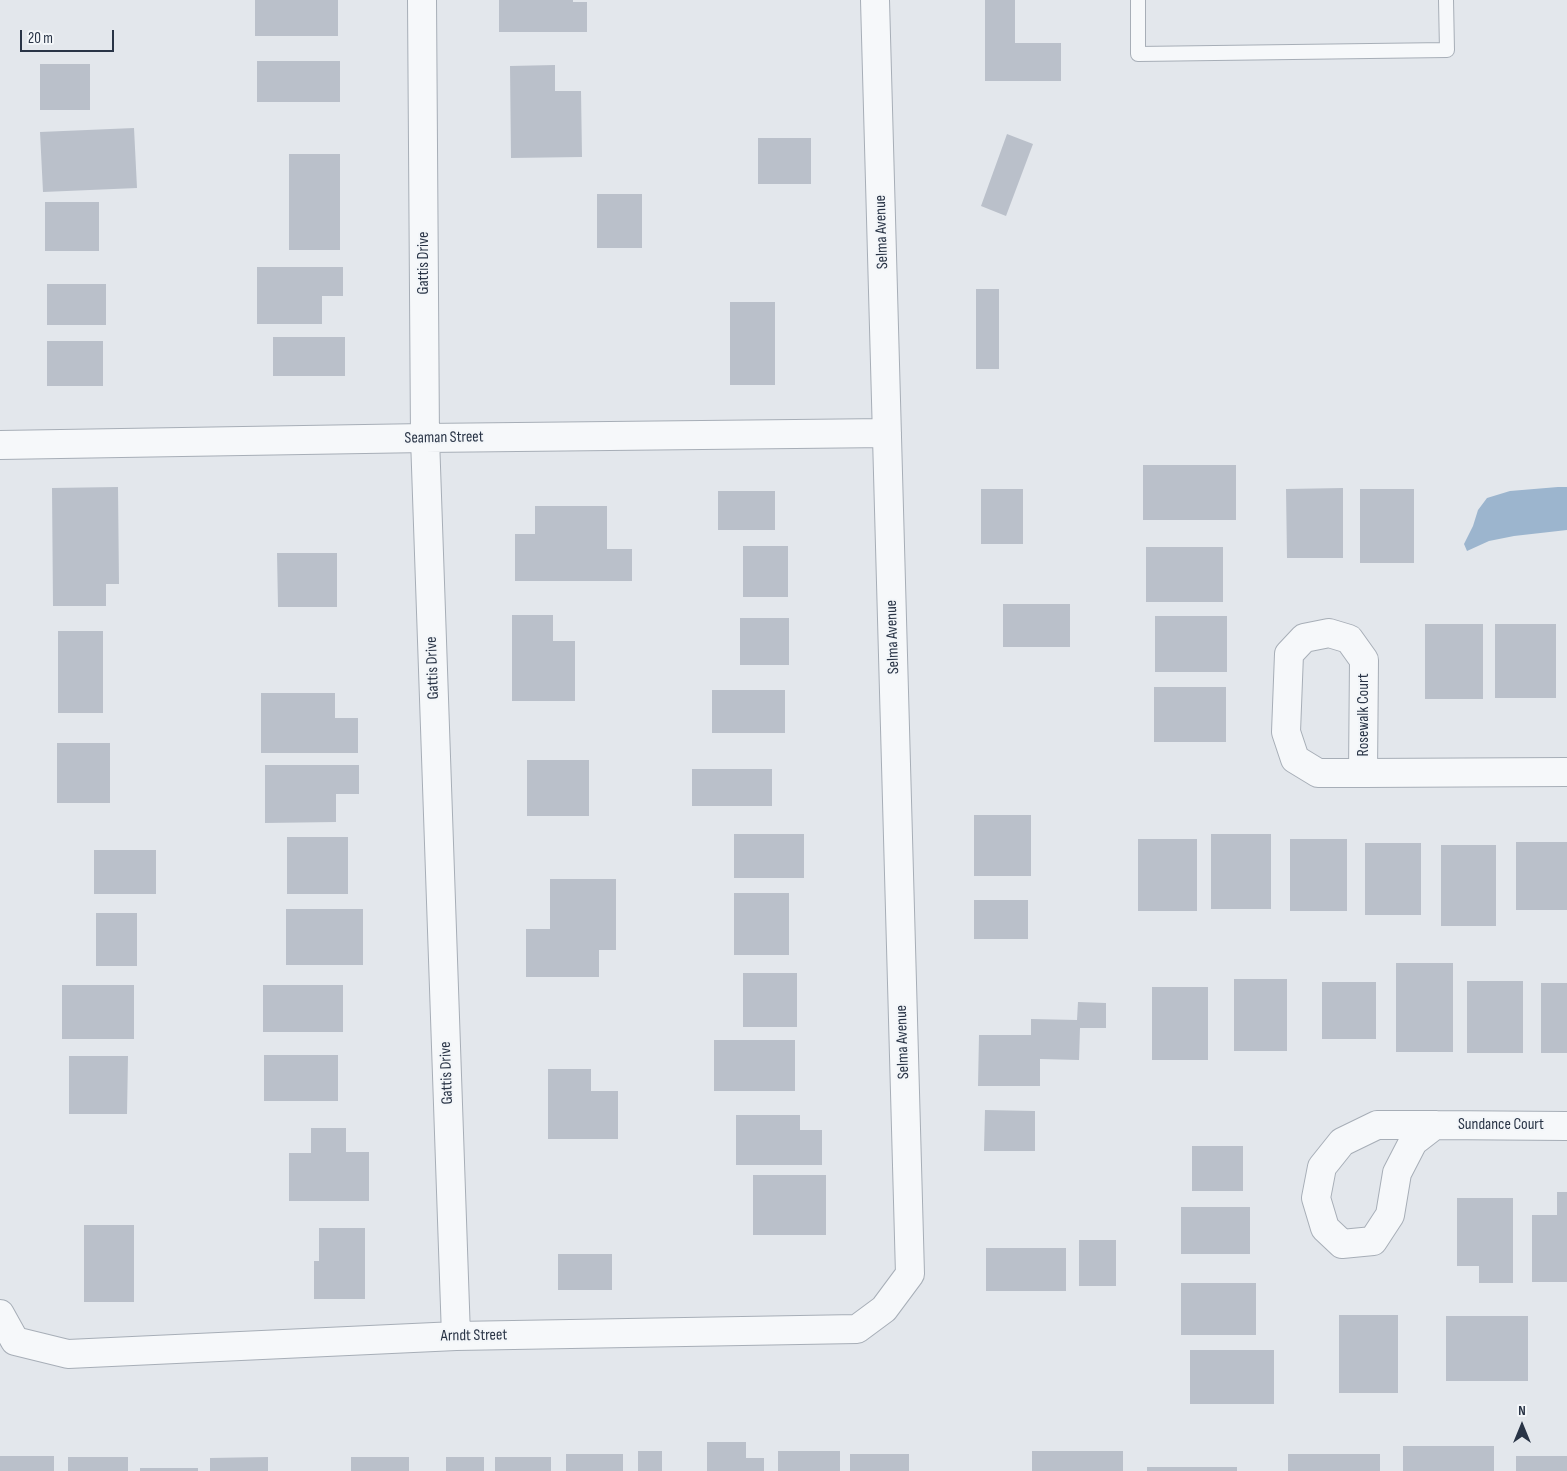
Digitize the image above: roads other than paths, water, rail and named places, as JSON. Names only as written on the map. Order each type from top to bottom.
[{"type":"street","name":"Gattis Drive","points":[[422,0],[425,438],[456,1336]]},
{"type":"street","name":"Selma Avenue","points":[[875,0],[910,1274]]},
{"type":"street","name":"Seaman Street","points":[[0,445],[887,433]]},
{"type":"street","name":"Rosewalk Court","points":[[1363,773],[1364,660],[1349,639],[1329,633],[1304,638],[1289,654],[1286,732],[1295,759],[1318,773],[1363,773],[1567,772]]},
{"type":"street","name":"Sundance Court","points":[[1435,1125],[1413,1142],[1397,1173],[1390,1215],[1373,1241],[1342,1244],[1325,1228],[1316,1198],[1322,1167],[1342,1142],[1377,1125],[1435,1125],[1567,1126]]},
{"type":"street","name":"Arndt Street","points":[[0,1314],[15,1341],[68,1354],[456,1336],[857,1329],[884,1309],[910,1274]]},
{"type":"lane","points":[[1138,0],[1138,54],[1447,50],[1446,0]]},
{"type":"water","points":[[1567,487],[1567,530],[1489,541],[1467,551],[1464,544],[1478,510],[1487,498],[1510,491]]}]
